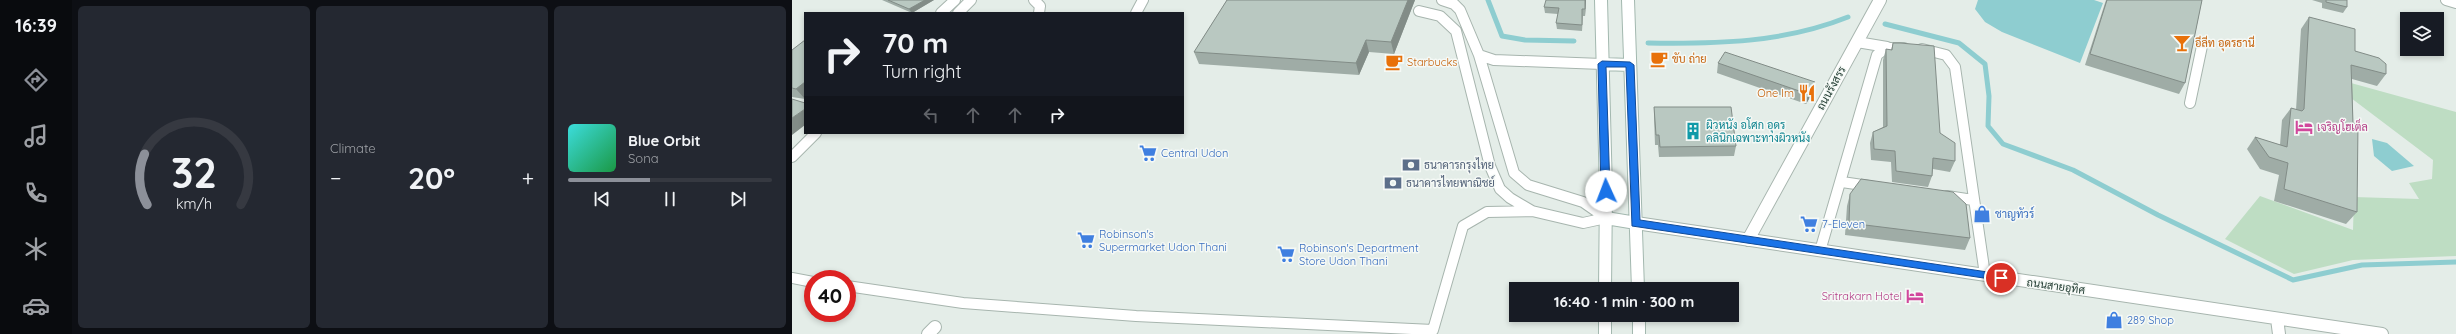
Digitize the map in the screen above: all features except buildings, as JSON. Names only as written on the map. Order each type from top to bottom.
[{"type":"street","points":[[1601,0],[1606,218],[1605,282]]},
{"type":"street","points":[[1628,0],[1638,282]]},
{"type":"street","name":"ถนนรังสรร","points":[[1748,240],[1880,0]]},
{"type":"street","points":[[1602,64],[1630,65]]},
{"type":"street","name":"ถนนสายอุทิศ","points":[[1606,218],[2382,334]]},
{"type":"street","points":[[2277,319],[2279,334]]},
{"type":"street","points":[[1605,322],[1606,334]]},
{"type":"street","points":[[1639,322],[1639,334]]},
{"type":"lane","points":[[943,11],[955,0]]},
{"type":"lane","points":[[959,12],[971,0]]},
{"type":"lane","points":[[1034,0],[1040,6],[1039,12]]},
{"type":"lane","points":[[1137,12],[1143,0]]},
{"type":"lane","points":[[1442,0],[1454,4],[1460,10],[1479,56],[1514,173],[1519,179],[1534,188],[1584,202],[1606,218]]},
{"type":"lane","points":[[2446,0],[2456,2]]},
{"type":"lane","points":[[1419,11],[1438,14],[1445,18],[1456,31],[1493,177],[1500,189],[1510,198],[1532,211]]},
{"type":"lane","points":[[1857,42],[1887,47],[1936,51],[1952,58],[1955,67],[1972,200],[1985,275]]},
{"type":"lane","points":[[2190,103],[2202,46]]},
{"type":"lane","points":[[1820,251],[1842,182],[1877,55],[1881,49],[1887,47]]},
{"type":"lane","points":[[1479,56],[1494,60],[1602,64]]},
{"type":"lane","points":[[792,157],[815,134]]},
{"type":"lane","points":[[1842,182],[1880,188]]},
{"type":"lane","points":[[1934,195],[1972,200]]},
{"type":"lane","points":[[856,287],[971,304],[1136,316],[1433,330],[1463,226],[1474,215],[1492,209],[1532,211],[1583,223],[1606,218]]},
{"type":"lane","points":[[792,278],[804,280]]},
{"type":"green space","points":[[2351,83],[2456,112],[2456,256],[2353,260],[2294,274],[2225,239],[2260,196],[2353,230],[2354,197],[2419,199],[2409,183],[2432,179],[2433,160],[2351,98]]},
{"type":"water","points":[[1978,0],[2094,0],[2103,3],[2080,63],[2002,32],[1985,22],[1975,9]]},
{"type":"water","points":[[2372,139],[2387,143],[2414,166],[2392,171],[2374,156]]},
{"type":"waterway","points":[[1488,0],[1502,36],[1525,40],[1574,41]]},
{"type":"waterway","points":[[1648,43],[1724,42],[1774,37],[1824,26],[1848,17]]},
{"type":"waterway","points":[[1885,24],[1959,43],[1985,64],[1989,96],[1988,126],[2003,144],[2073,170],[2158,215],[2293,280],[2362,265],[2456,262]]},
{"type":"place","name":"อีลีท อุดรธานี","points":[[2182,43]]},
{"type":"place","name":"ขับ ถ่าย","points":[[1659,59]]},
{"type":"place","name":"Starbucks","points":[[1394,62]]},
{"type":"place","name":"One Im","points":[[1807,93]]},
{"type":"place","name":"เจริญโฮเต็ล","points":[[2304,127]]},
{"type":"place","name":"ผิวหนัง อโศก อุดร คลินิกเฉพาะทางผิวหนัง","points":[[1693,131]]},
{"type":"place","name":"Central Udon","points":[[1148,153]]},
{"type":"place","name":"ธนาคารกรุงไทย","points":[[1411,165]]},
{"type":"place","name":"ธนาคารไทยพาณิชย์","points":[[1393,183]]},
{"type":"place","name":"ชาญทัวร์","points":[[1982,214]]},
{"type":"place","name":"7-Eleven","points":[[1809,224]]},
{"type":"place","name":"Robinson's Supermarket Udon Thani","points":[[1086,240]]},
{"type":"place","name":"Robinson's Department Store Udon Thani","points":[[1286,254]]},
{"type":"place","name":"Sritrakarn Hotel","points":[[1915,296]]},
{"type":"place","name":"289 Shop","points":[[2114,320]]},
{"type":"route","points":[[1606,191],[1602,64],[1630,65],[1636,223],[2001,278]]}]
